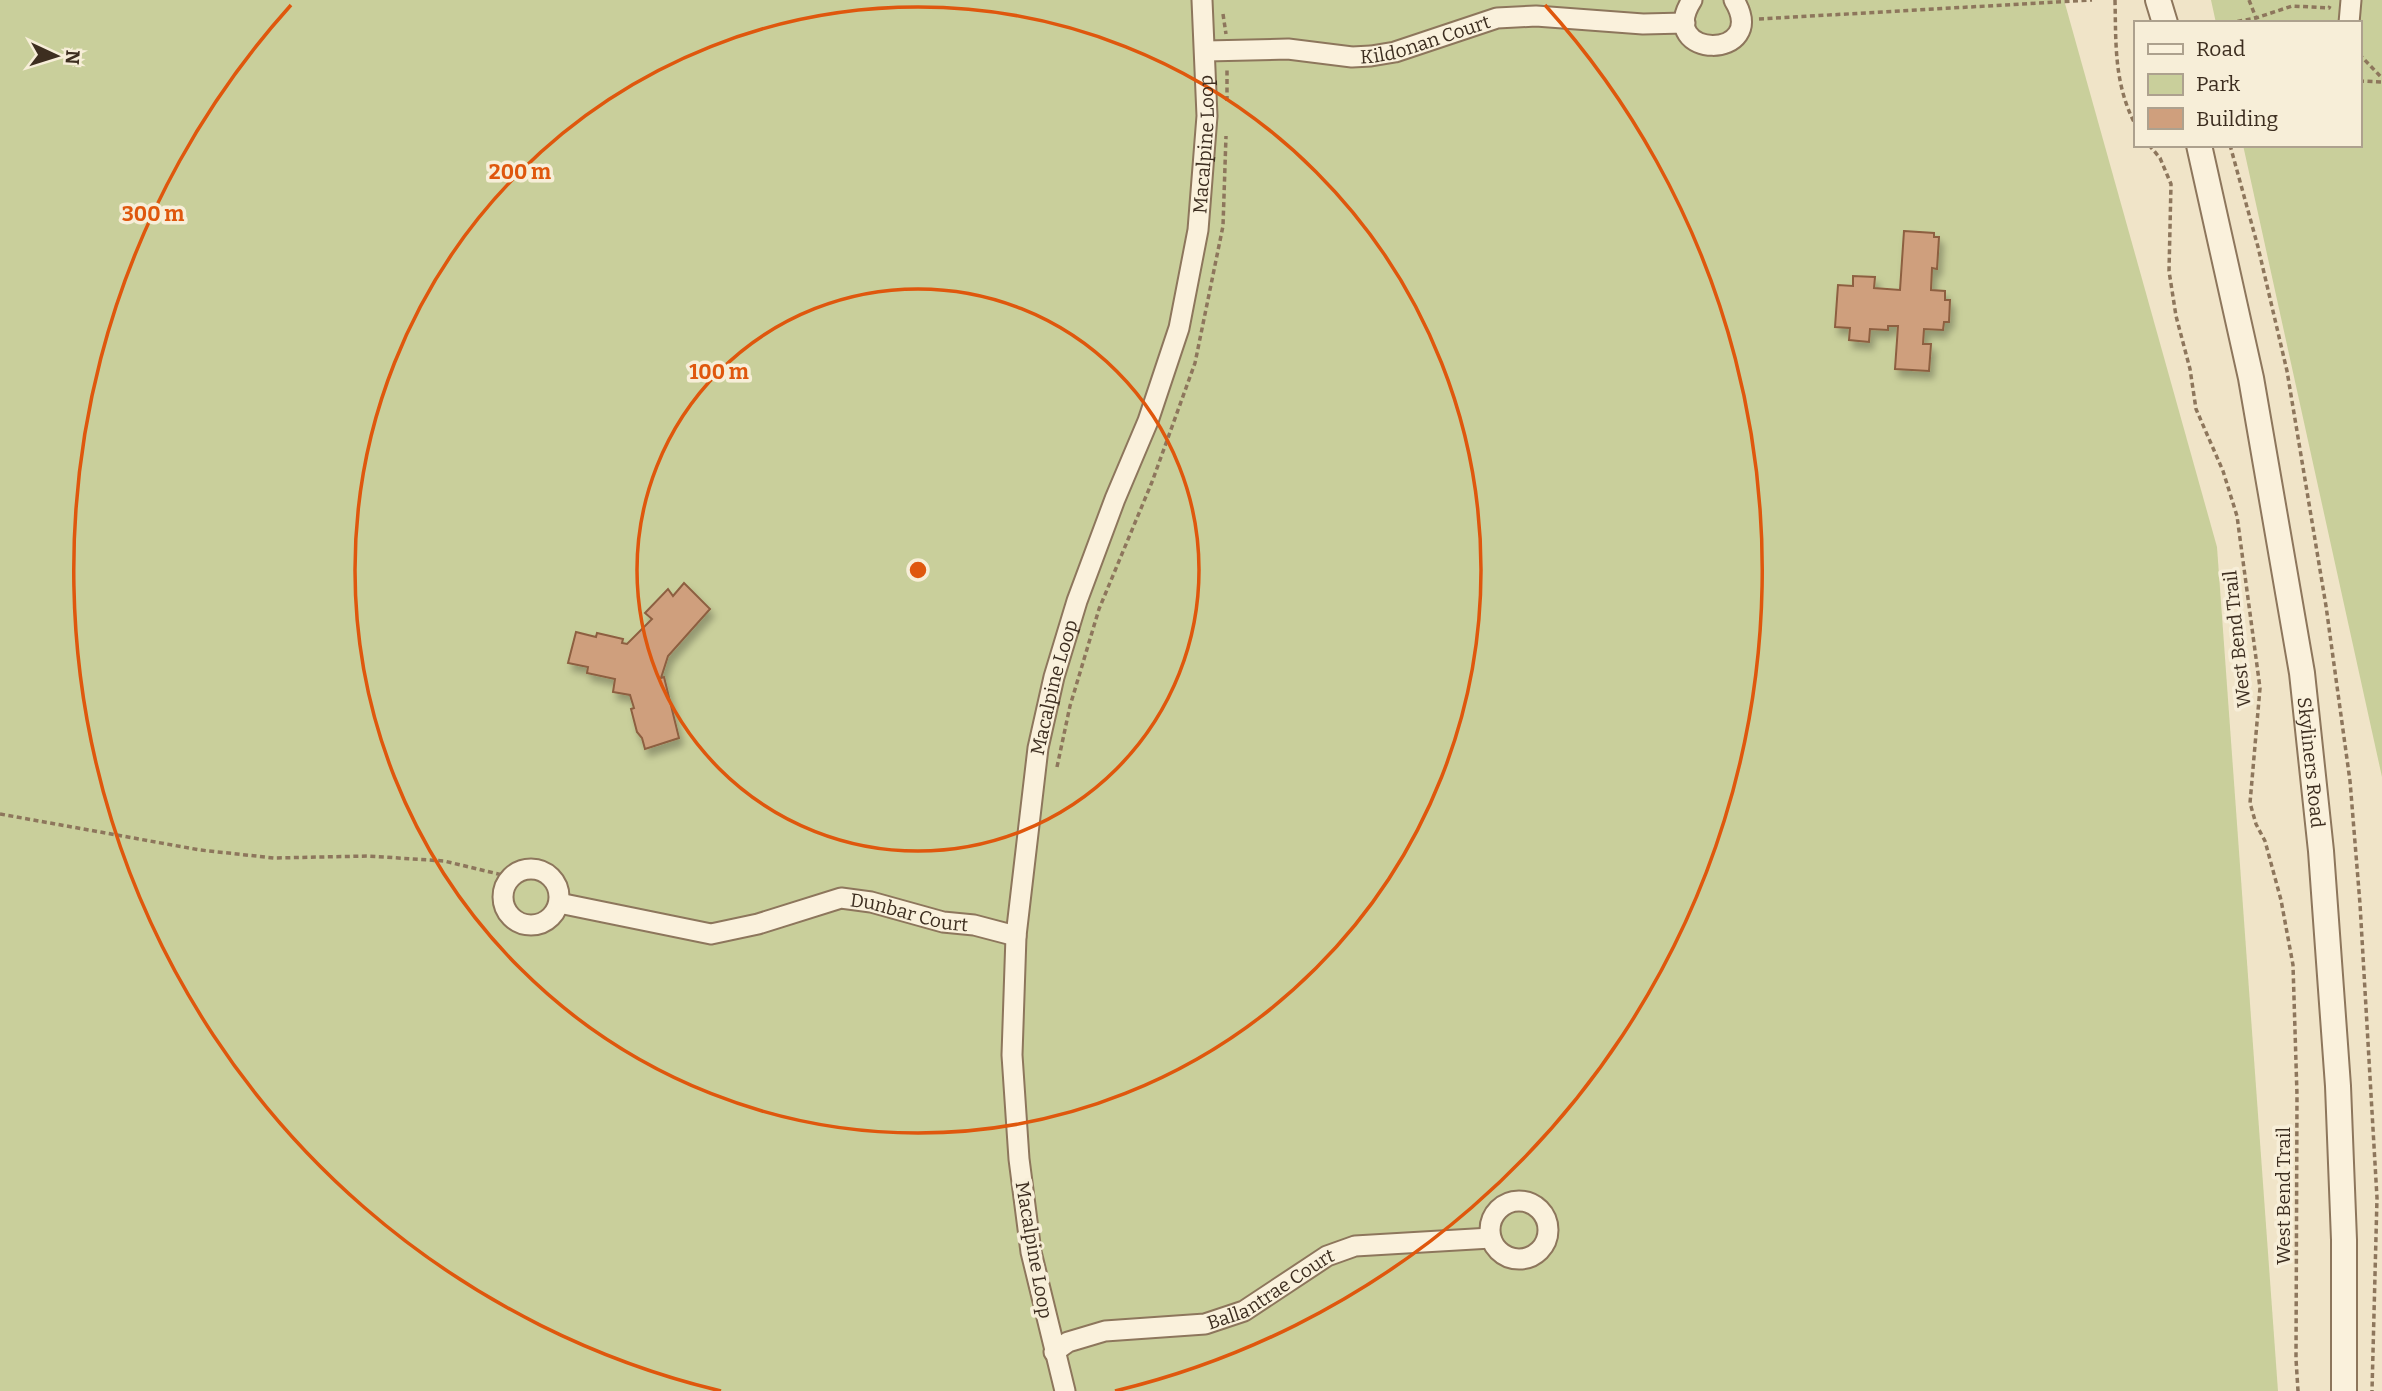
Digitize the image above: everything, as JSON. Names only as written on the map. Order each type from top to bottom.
[{"type":"street","name":"Macalpine Loop","points":[[1065,1391],[1031,1252],[1019,1159],[1012,1055],[1016,936],[1038,748],[1055,677],[1077,601],[1148,421],[1179,328],[1198,230],[1207,116],[1202,0]]},
{"type":"street","points":[[1692,0],[1686,9],[1685,23],[1690,36],[1699,43],[1712,47],[1722,46],[1733,39],[1742,20],[1740,9],[1734,0]]},
{"type":"street","points":[[2158,0],[2164,21]]},
{"type":"street","points":[[2349,21],[2351,0]]},
{"type":"street","name":"Kildonan Court","points":[[1206,51],[1288,49],[1352,57],[1371,56],[1395,52],[1497,19],[1536,16],[1643,24],[1685,23]]},
{"type":"street","name":"Skyliners Road","points":[[2199,147],[2251,378],[2302,673],[2320,851],[2338,1086],[2344,1240],[2344,1391]]},
{"type":"street","points":[[532,869],[543,871],[552,877],[558,888],[559,903],[552,917],[541,924],[530,926],[517,922],[509,914],[503,901],[504,888],[511,877],[532,869]]},
{"type":"street","name":"Dunbar Court","points":[[559,903],[711,934],[758,924],[841,898],[871,902],[943,922],[974,925],[1016,936]]},
{"type":"street","name":"Ballantrae Court","points":[[1054,1352],[1068,1342],[1105,1331],[1205,1324],[1244,1311],[1327,1256],[1354,1246],[1491,1238]]},
{"type":"path","points":[[1742,20],[2092,0]]},
{"type":"path","points":[[2115,0],[2116,67],[2126,106],[2134,122]]},
{"type":"path","points":[[2249,0],[2256,18]]},
{"type":"path","points":[[2240,21],[2292,6],[2329,8],[2330,0]]},
{"type":"path","points":[[1223,12],[1227,51],[1227,107]]},
{"type":"path","points":[[2361,56],[2382,80]]},
{"type":"path","points":[[2361,80],[2382,80]]},
{"type":"path","points":[[1056,767],[1070,706],[1099,609],[1153,482],[1195,363],[1223,226],[1226,133]]},
{"type":"path","name":"West Bend Trail","points":[[2151,147],[2160,158],[2171,184],[2169,271],[2196,409],[2223,471],[2237,516],[2260,688],[2250,803],[2256,824],[2265,841],[2278,888],[2294,965],[2298,1391]]},
{"type":"path","points":[[0,814],[200,850],[274,858],[368,856],[444,861],[511,877]]},
{"type":"green space","points":[[0,0],[2064,0],[2217,547],[2278,1391],[0,1391]]},
{"type":"green space","points":[[2211,0],[2382,0],[2382,777],[2243,147],[2361,147],[2361,21],[2216,21]]},
{"type":"building","points":[[1904,231],[1934,233],[1934,237],[1939,237],[1937,269],[1932,268],[1931,290],[1945,291],[1945,300],[1950,300],[1949,322],[1944,322],[1943,330],[1924,329],[1923,344],[1931,344],[1929,371],[1895,369],[1898,326],[1888,326],[1888,330],[1870,329],[1869,342],[1849,340],[1850,328],[1835,327],[1838,285],[1853,286],[1853,276],[1875,277],[1874,288],[1900,290]]},
{"type":"building","points":[[684,583],[710,609],[668,656],[661,678],[664,677],[679,738],[645,749],[637,732],[630,695],[613,692],[615,679],[587,673],[588,667],[568,663],[576,632],[596,637],[597,633],[623,639],[622,643],[627,644],[652,619],[645,613],[668,589],[673,596]]}]
